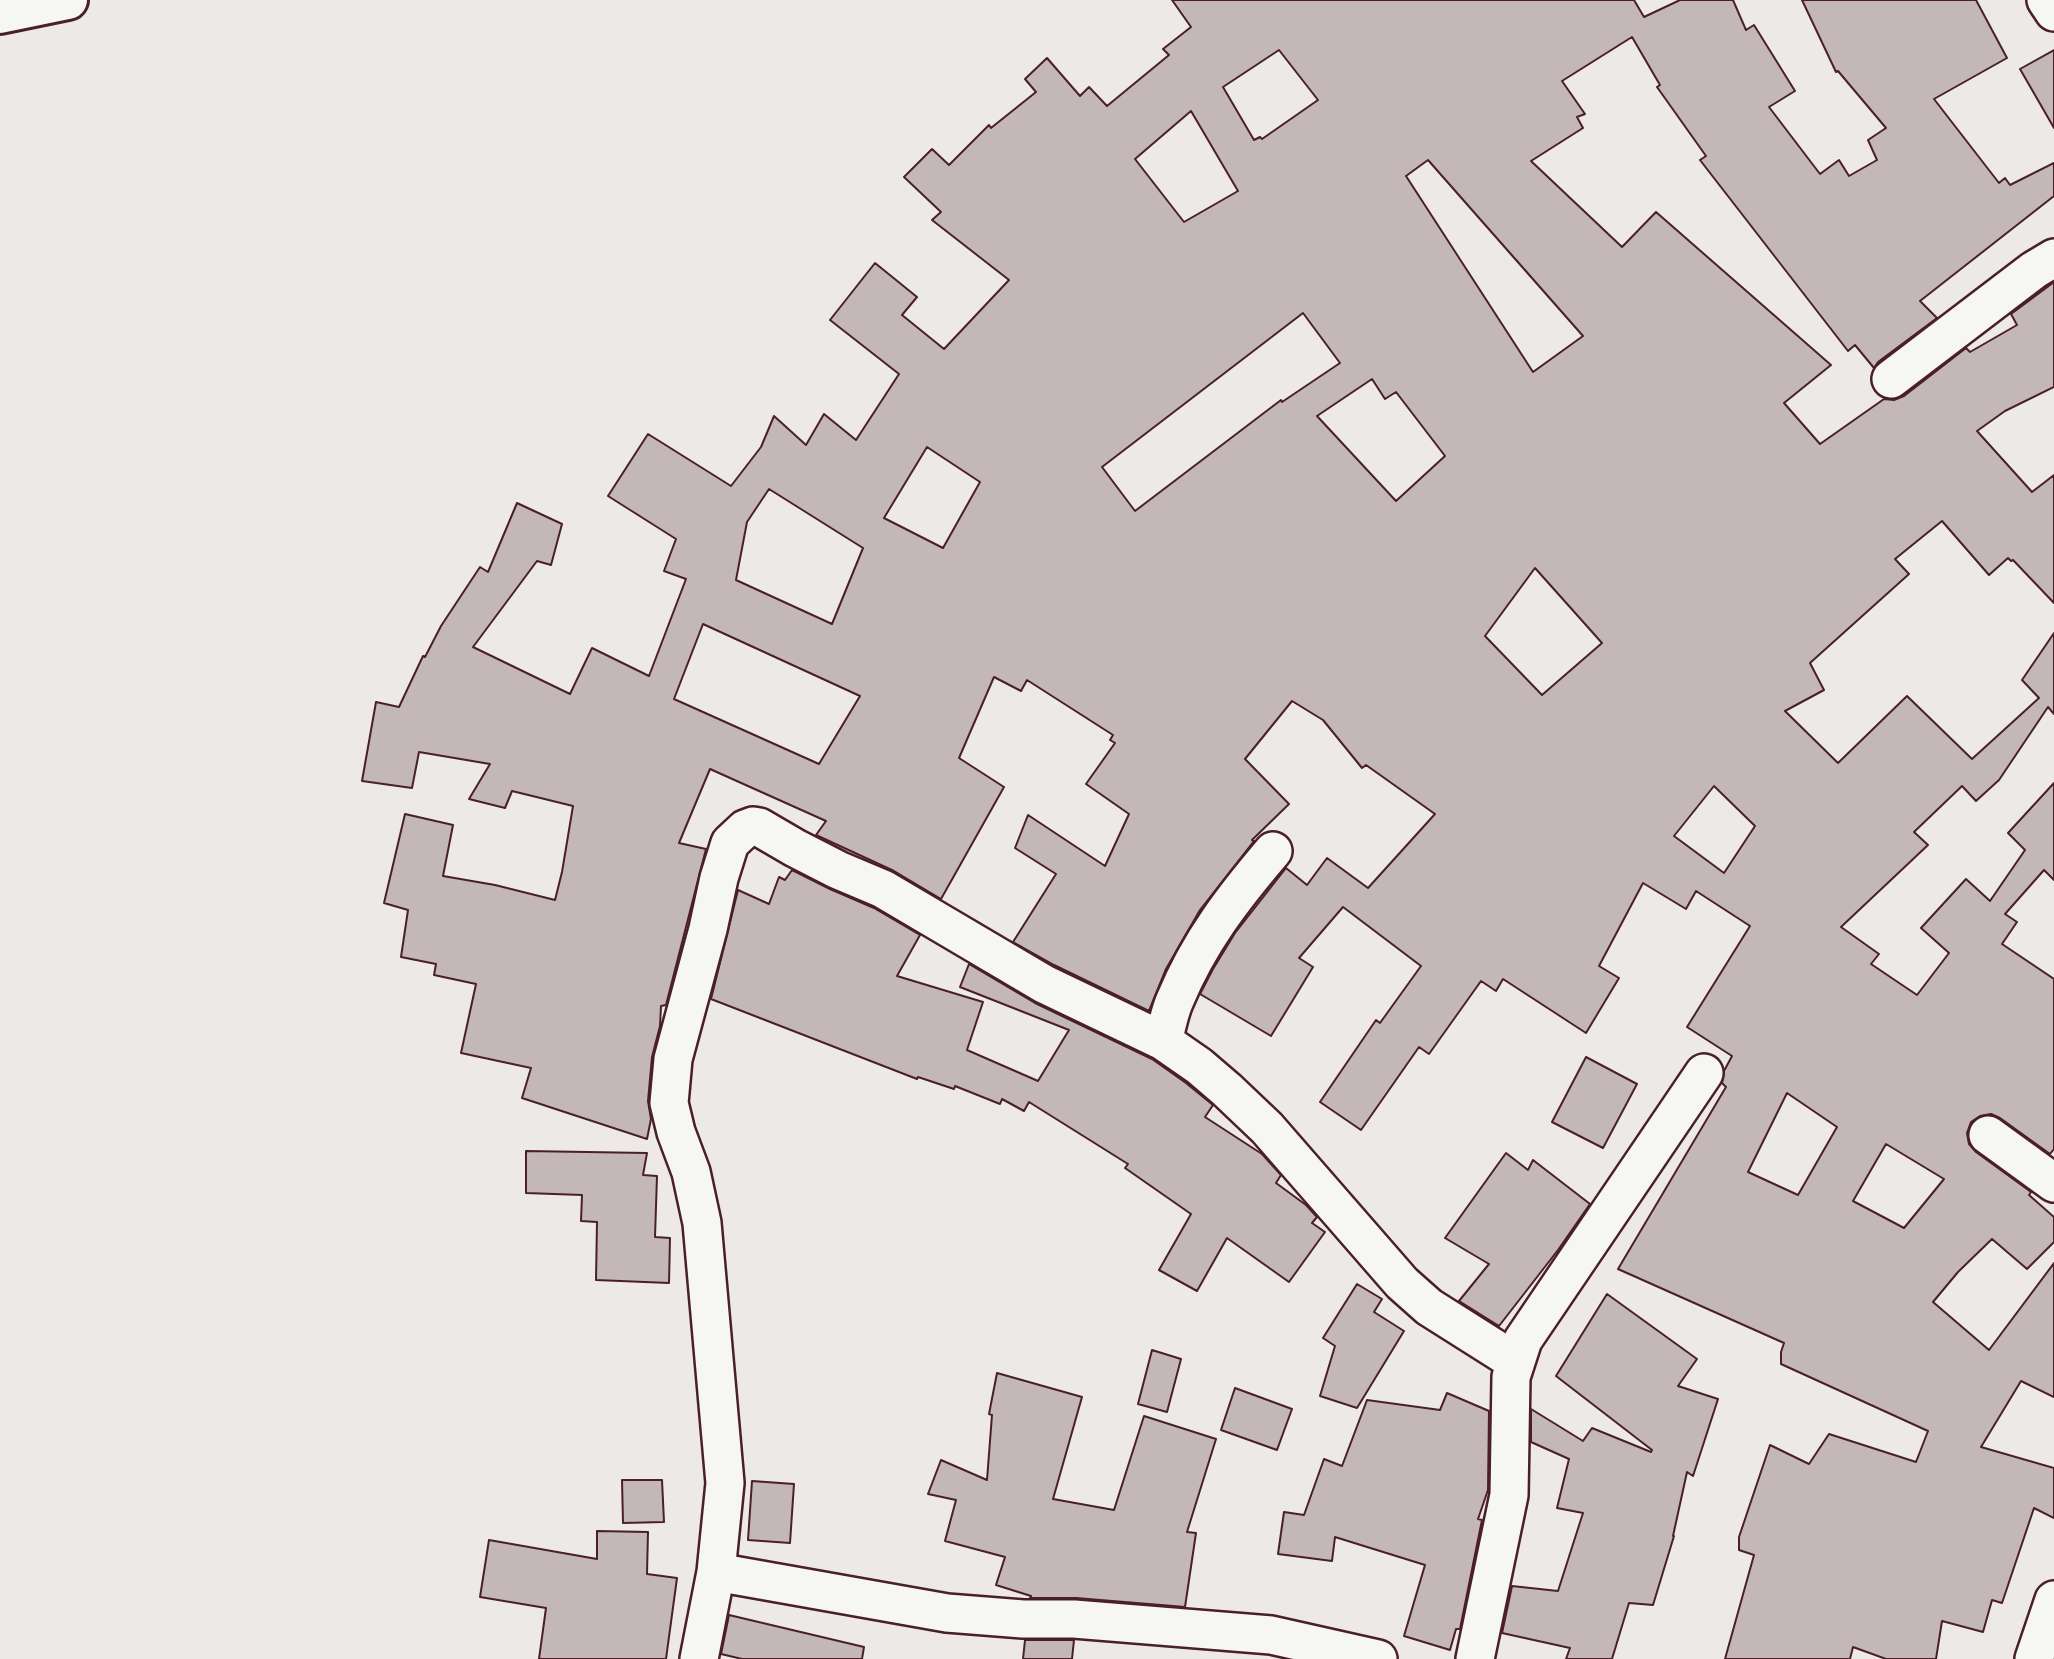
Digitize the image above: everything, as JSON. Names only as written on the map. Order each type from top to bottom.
[{"type":"highway","points":[[0,14],[68,0]]},
{"type":"street","points":[[2046,0],[2054,12]]},
{"type":"street","points":[[1891,379],[2034,270],[2054,258]]},
{"type":"street","points":[[699,1659],[716,1572],[726,1483],[702,1223],[691,1172],[676,1132],[669,1103],[673,1059],[719,878],[730,843],[745,829],[753,826],[883,889],[1044,984],[1163,1041],[1199,1066],[1267,1128],[1378,1257],[1420,1299],[1516,1362]]},
{"type":"street","points":[[1163,1041],[1174,1001],[1200,949],[1232,899],[1273,851]]},
{"type":"street","points":[[1475,1659],[1509,1496],[1511,1377],[1523,1340],[1704,1073]]},
{"type":"street","points":[[1988,1135],[2054,1183]]},
{"type":"street","points":[[716,1572],[947,1613],[1023,1619],[1074,1619],[1270,1635],[1378,1659]]},
{"type":"street","points":[[2034,1659],[2054,1600]]},
{"type":"building","points":[[1172,0],[1634,0],[1644,17],[1680,0],[1733,0],[1746,30],[1754,25],[1795,91],[1769,107],[1820,174],[1839,160],[1849,176],[1877,160],[1868,140],[1886,128],[1838,71],[1836,72],[1802,0],[1976,0],[2007,58],[1934,99],[1999,183],[2005,178],[2010,185],[2054,163],[2054,196],[1920,301],[1937,318],[1878,362],[1874,368],[1855,345],[1848,351],[1700,160],[1706,156],[1657,87],[1660,85],[1632,37],[1562,81],[1585,114],[1577,117],[1583,128],[1531,161],[1622,247],[1656,212],[1831,365],[1784,403],[1820,444],[1884,399],[1894,400],[1904,396],[1966,348],[1970,352],[2017,325],[2011,314],[2054,282],[2054,387],[2005,411],[1977,431],[2032,492],[2054,475],[2054,603],[2013,560],[2008,558],[1989,575],[1942,521],[1895,559],[1909,574],[1810,663],[1824,690],[1785,711],[1838,763],[1907,696],[1972,759],[2039,698],[2022,680],[2054,633],[2054,714],[2048,707],[1999,780],[1976,801],[1962,786],[1914,832],[1928,845],[1841,927],[1879,954],[1871,964],[1917,995],[1949,953],[1921,928],[1966,879],[1990,901],[2025,850],[2008,833],[2054,783],[2054,880],[2044,870],[2005,914],[2017,922],[2002,944],[2054,979],[2054,1149],[2050,1154],[1991,1114],[1980,1116],[1971,1122],[1967,1133],[1969,1144],[1976,1152],[2031,1192],[2029,1195],[2054,1217],[2054,1242],[2027,1269],[1992,1239],[1958,1272],[1933,1302],[1989,1350],[2054,1263],[2054,1397],[2021,1381],[1981,1447],[2054,1468],[2054,1518],[2034,1508],[2002,1603],[1992,1600],[1983,1632],[1942,1621],[1936,1659],[1886,1659],[1853,1647],[1850,1659],[1725,1659],[1754,1555],[1739,1550],[1739,1537],[1770,1445],[1809,1464],[1829,1434],[1916,1462],[1928,1431],[1781,1364],[1784,1343],[1618,1269],[1726,1087],[1722,1083],[1724,1071],[1732,1056],[1687,1027],[1750,926],[1696,891],[1686,909],[1643,883],[1599,966],[1619,978],[1586,1033],[1503,979],[1496,991],[1481,981],[1429,1054],[1419,1047],[1361,1130],[1320,1102],[1376,1020],[1380,1023],[1421,966],[1343,907],[1299,958],[1313,967],[1271,1036],[1200,994],[1235,933],[1286,868],[1307,885],[1327,858],[1368,888],[1435,814],[1366,765],[1362,768],[1323,720],[1292,701],[1245,759],[1289,804],[1252,840],[1254,841],[1200,910],[1166,969],[1149,1011],[1013,942],[1056,874],[1015,848],[1028,815],[1105,866],[1129,814],[1086,784],[1115,743],[1110,740],[1113,735],[1027,680],[1021,691],[994,677],[959,758],[1004,787],[941,899],[894,871],[816,835],[826,821],[710,769],[679,843],[706,849],[666,1005],[661,1006],[660,1026],[652,1057],[648,1101],[651,1119],[647,1139],[522,1098],[531,1068],[461,1053],[476,984],[434,975],[436,964],[401,957],[408,910],[384,903],[405,814],[453,825],[443,876],[555,900],[573,806],[512,791],[505,808],[469,799],[490,764],[419,752],[412,788],[362,781],[376,702],[399,707],[423,656],[425,657],[441,626],[480,567],[488,572],[517,503],[562,524],[551,565],[537,561],[473,647],[570,694],[592,648],[649,676],[686,579],[664,571],[676,539],[608,496],[648,434],[731,486],[761,447],[774,416],[806,445],[824,414],[856,440],[899,374],[830,320],[875,263],[917,297],[902,315],[944,349],[1009,280],[932,220],[941,212],[904,177],[932,149],[949,165],[989,125],[991,128],[1036,92],[1025,79],[1047,58],[1080,96],[1089,87],[1107,106],[1169,55],[1163,49],[1191,27]],"holes":[[[1279,50],[1318,100],[1262,139],[1260,137],[1254,140],[1223,87]],[[1191,111],[1238,191],[1184,222],[1135,159]],[[1428,160],[1583,336],[1533,372],[1406,176]],[[1303,313],[1340,363],[1282,402],[1281,400],[1135,511],[1102,467]],[[1372,379],[1385,399],[1396,392],[1445,456],[1396,501],[1317,416]],[[927,447],[980,482],[943,548],[884,518]],[[769,489],[863,548],[832,624],[736,580],[747,522]],[[1535,568],[1602,643],[1542,695],[1485,636]],[[703,624],[860,696],[819,764],[674,699]],[[1714,786],[1755,826],[1724,873],[1674,836]],[[1787,1093],[1837,1127],[1798,1195],[1748,1172]],[[1886,1144],[1944,1179],[1904,1228],[1853,1201]]]},
{"type":"building","points":[[2054,50],[2054,128],[2020,69]]},
{"type":"building","points":[[792,870],[874,908],[920,935],[897,976],[983,1002],[967,1050],[1038,1081],[1069,1030],[960,987],[969,964],[1035,1003],[1152,1059],[1213,1105],[1205,1117],[1262,1154],[1281,1175],[1276,1183],[1306,1205],[1317,1217],[1312,1223],[1325,1232],[1289,1282],[1227,1238],[1197,1291],[1159,1270],[1191,1214],[1125,1168],[1128,1164],[1029,1102],[1024,1111],[1002,1099],[1000,1104],[955,1086],[954,1089],[918,1077],[917,1079],[711,999],[738,890],[769,904],[779,877],[785,880]]},
{"type":"building","points":[[1586,1057],[1637,1084],[1603,1148],[1552,1122]]},
{"type":"building","points":[[526,1151],[647,1153],[643,1175],[657,1176],[655,1237],[670,1238],[669,1283],[596,1280],[597,1222],[581,1221],[582,1195],[526,1193]]},
{"type":"building","points":[[1506,1153],[1528,1170],[1533,1160],[1590,1204],[1499,1326],[1459,1301],[1489,1264],[1445,1238]]},
{"type":"building","points":[[1357,1284],[1382,1299],[1374,1312],[1404,1331],[1357,1408],[1320,1396],[1335,1346],[1323,1338]]},
{"type":"building","points":[[1607,1294],[1697,1359],[1678,1386],[1718,1399],[1693,1476],[1687,1472],[1674,1536],[1653,1605],[1629,1603],[1612,1659],[1566,1659],[1570,1648],[1502,1633],[1512,1586],[1558,1591],[1583,1513],[1557,1508],[1569,1459],[1531,1442],[1531,1409],[1583,1441],[1592,1428],[1651,1452],[1652,1450],[1556,1376]]},
{"type":"building","points":[[1152,1350],[1181,1359],[1167,1412],[1138,1404]]},
{"type":"building","points":[[997,1373],[1082,1397],[1053,1499],[1114,1510],[1144,1416],[1216,1439],[1187,1532],[1196,1533],[1185,1607],[1076,1598],[1030,1598],[1031,1596],[996,1585],[1005,1557],[945,1541],[956,1500],[928,1494],[941,1460],[987,1480],[992,1415],[989,1414]]},
{"type":"building","points":[[1235,1388],[1292,1409],[1277,1450],[1221,1430]]},
{"type":"building","points":[[1447,1393],[1489,1411],[1488,1490],[1478,1519],[1482,1520],[1460,1629],[1456,1629],[1450,1650],[1404,1636],[1425,1565],[1335,1537],[1332,1561],[1278,1554],[1284,1512],[1304,1515],[1324,1459],[1342,1466],[1367,1400],[1440,1410]]},
{"type":"building","points":[[622,1480],[662,1480],[664,1522],[623,1523]]},
{"type":"building","points":[[752,1481],[794,1484],[790,1543],[748,1540]]},
{"type":"building","points":[[597,1531],[648,1532],[647,1574],[677,1578],[666,1659],[539,1659],[546,1608],[480,1597],[489,1540],[597,1559]]},
{"type":"building","points":[[729,1615],[864,1647],[862,1659],[742,1659],[721,1654]]},
{"type":"building","points":[[1025,1640],[1074,1640],[1072,1659],[1023,1659]]}]
